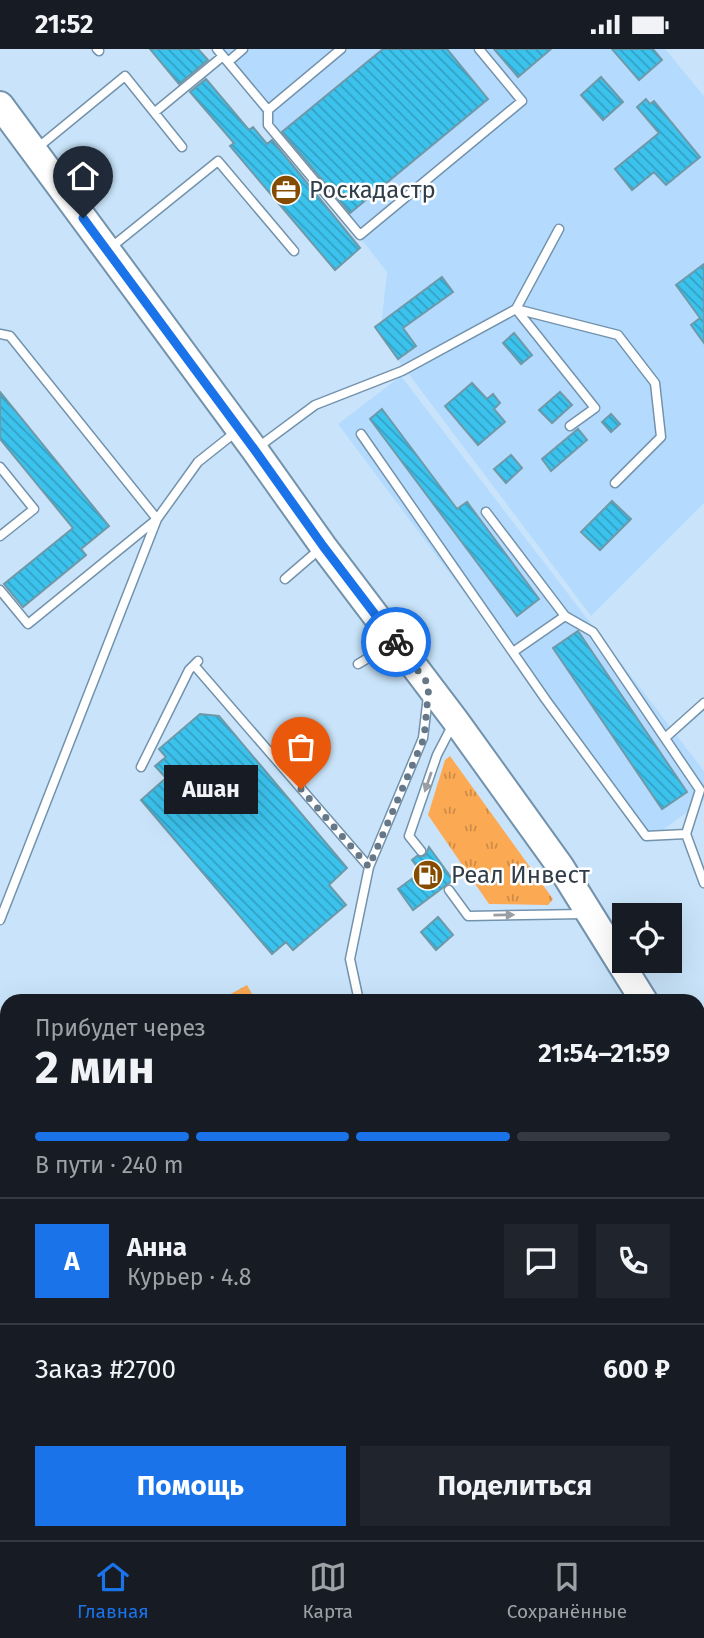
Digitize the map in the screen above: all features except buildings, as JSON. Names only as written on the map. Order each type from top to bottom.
[{"type":"main road","points":[[0,105],[323,546],[455,720],[591,914],[640,994]]},
{"type":"lane","points":[[155,112],[223,55],[243,49]]},
{"type":"lane","points":[[268,110],[341,49]]},
{"type":"lane","points":[[223,55],[268,110],[268,125],[360,235],[522,101],[479,49]]},
{"type":"lane","points":[[33,150],[125,76],[182,147]]},
{"type":"lane","points":[[107,251],[218,161],[294,251]]},
{"type":"lane","points":[[0,590],[28,624],[157,519],[198,463],[314,405],[402,371],[516,309],[559,229]]},
{"type":"lane","points":[[516,309],[595,408],[570,426]]},
{"type":"lane","points":[[516,309],[618,335],[655,383],[661,437],[615,483]]},
{"type":"lane","points":[[0,334],[9,336],[157,519]]},
{"type":"lane","points":[[361,434],[646,836],[686,834]]},
{"type":"lane","points":[[0,467],[34,509],[0,536]]},
{"type":"lane","points":[[486,512],[565,616],[593,632],[700,790],[686,834],[704,883]]},
{"type":"lane","points":[[0,919],[157,519]]},
{"type":"lane","points":[[285,579],[323,546]]},
{"type":"lane","points":[[513,652],[565,616]]},
{"type":"lane","points":[[358,664],[396,642]]},
{"type":"lane","points":[[141,767],[189,670],[196,663],[369,867]]},
{"type":"lane","points":[[358,994],[350,958],[369,867],[424,738],[429,685]]},
{"type":"lane","points":[[665,738],[704,703]]},
{"type":"lane","points":[[421,851],[409,836],[437,755],[455,720]]},
{"type":"lane","points":[[449,890],[468,916],[591,914]]},
{"type":"shaded area","points":[[212,49],[665,49],[704,96],[704,503],[591,616],[380,336],[387,272]]},
{"type":"shaded area","points":[[401,376],[704,771],[704,800],[649,840],[338,424]]},
{"type":"green space","points":[[450,756],[553,899],[548,905],[489,904],[428,815],[445,760]]},
{"type":"green space","points":[[247,985],[252,994],[231,994]]},
{"type":"way so far","points":[[301,789],[369,867],[424,738],[429,685],[396,642]]},
{"type":"place","name":"Роскадастр","points":[[286,190]]},
{"type":"place","name":"Ашан","points":[[301,789]]},
{"type":"place","name":"Реал Инвест","points":[[428,875]]},
{"type":"route","points":[[83,218],[396,642]]}]
